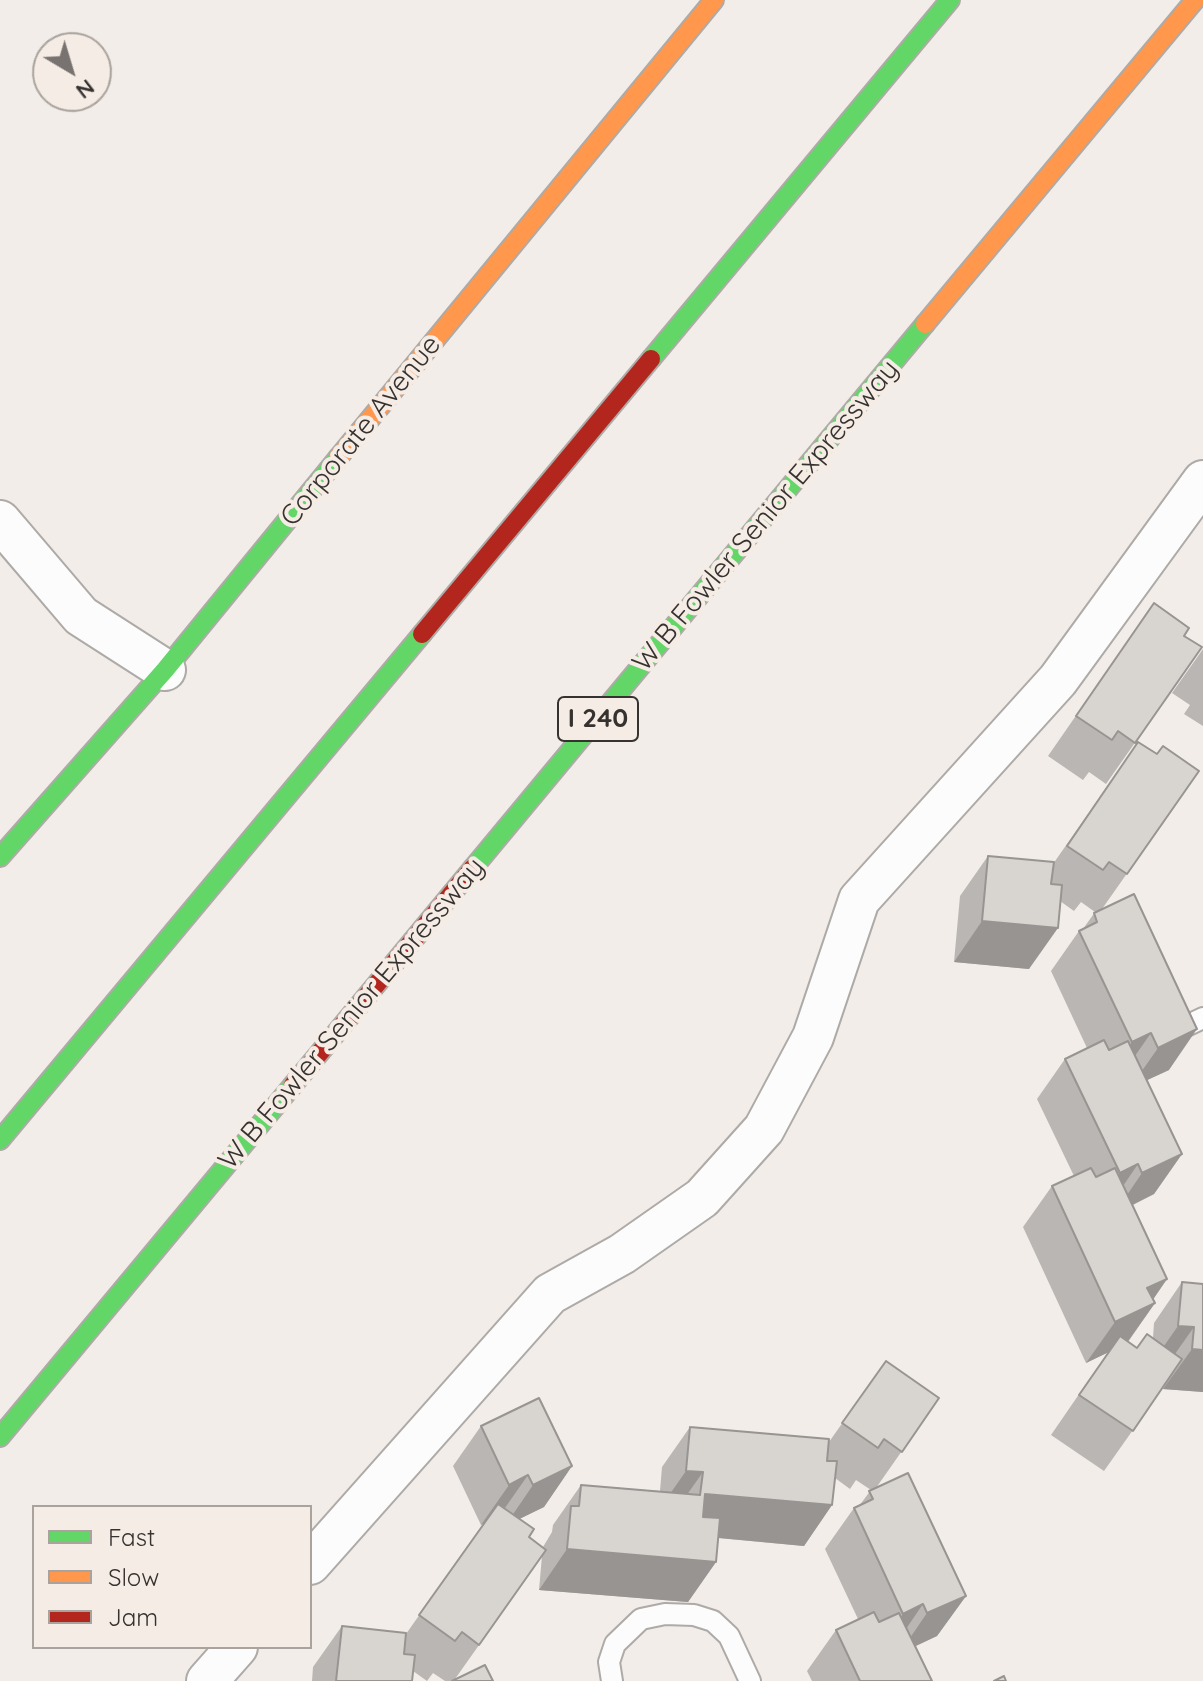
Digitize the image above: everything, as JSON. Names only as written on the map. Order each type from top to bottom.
[{"type":"main road","name":"Corporate Avenue","points":[[0,857],[165,670],[714,0]]},
{"type":"main road","points":[[0,1140],[950,0]]},
{"type":"main road","name":"W B Fowler Senior Expressway","points":[[0,1437],[1195,0]]},
{"type":"street","points":[[312,1562],[550,1294],[622,1254],[702,1198],[764,1129],[813,1037],[859,900],[1058,680],[1203,481]]},
{"type":"street","points":[[0,521],[81,616],[165,670]]},
{"type":"street","points":[[207,1681],[235,1649]]},
{"type":"lane","points":[[1180,1029],[1203,1018]]},
{"type":"lane","points":[[612,1681],[609,1662],[615,1644],[641,1619],[665,1614],[694,1615],[713,1621],[729,1636],[749,1672],[750,1681]]},
{"type":"building","points":[[1154,603],[1189,628],[1184,636],[1202,647],[1135,743],[1118,731],[1112,740],[1076,716]]},
{"type":"building","points":[[1138,742],[1157,754],[1163,746],[1199,771],[1127,874],[1109,862],[1103,870],[1067,846]]},
{"type":"building","points":[[988,856],[1054,862],[1051,884],[1062,885],[1058,928],[982,921]]},
{"type":"building","points":[[1134,894],[1197,1029],[1158,1048],[1151,1033],[1132,1042],[1079,931],[1097,922],[1094,913]]},
{"type":"building","points":[[1104,1040],[1109,1050],[1128,1041],[1182,1154],[1142,1173],[1138,1164],[1120,1173],[1065,1059]]},
{"type":"building","points":[[1091,1168],[1096,1177],[1115,1168],[1167,1279],[1147,1288],[1155,1303],[1115,1322],[1052,1186]]},
{"type":"building","points":[[1182,1282],[1203,1284],[1203,1350],[1192,1349],[1194,1327],[1178,1326]]},
{"type":"building","points":[[1147,1334],[1182,1359],[1133,1431],[1079,1395],[1120,1336],[1137,1348]]},
{"type":"building","points":[[886,1361],[939,1398],[902,1452],[884,1439],[878,1448],[842,1423]]},
{"type":"building","points":[[539,1398],[572,1466],[533,1485],[528,1475],[509,1485],[481,1426]]},
{"type":"building","points":[[690,1427],[829,1439],[827,1461],[837,1461],[832,1505],[705,1494],[703,1517],[720,1518],[716,1562],[567,1549],[571,1506],[579,1506],[581,1485],[700,1495],[703,1472],[686,1471]]},
{"type":"building","points":[[908,1473],[966,1596],[927,1613],[923,1604],[903,1614],[854,1508],[873,1499],[869,1491]]},
{"type":"building","points":[[498,1504],[534,1529],[529,1537],[546,1550],[479,1645],[462,1632],[455,1641],[419,1615]]},
{"type":"building","points":[[874,1612],[879,1622],[899,1613],[932,1681],[860,1681],[836,1630]]},
{"type":"building","points":[[342,1626],[406,1633],[404,1654],[415,1655],[412,1681],[336,1681]]},
{"type":"building","points":[[485,1665],[493,1681],[452,1681]]},
{"type":"traffic: fast","points":[[651,359],[950,0]]},
{"type":"traffic: fast","points":[[473,868],[925,324]]},
{"type":"traffic: fast","points":[[0,857],[165,670],[338,458]]},
{"type":"traffic: fast","points":[[0,1140],[422,634]]},
{"type":"traffic: fast","points":[[0,1437],[293,1085]]},
{"type":"traffic: slow","points":[[338,458],[714,0]]},
{"type":"traffic: slow","points":[[925,324],[1195,0]]},
{"type":"traffic: jam","points":[[422,634],[651,359]]},
{"type":"traffic: jam","points":[[293,1085],[473,868]]}]
